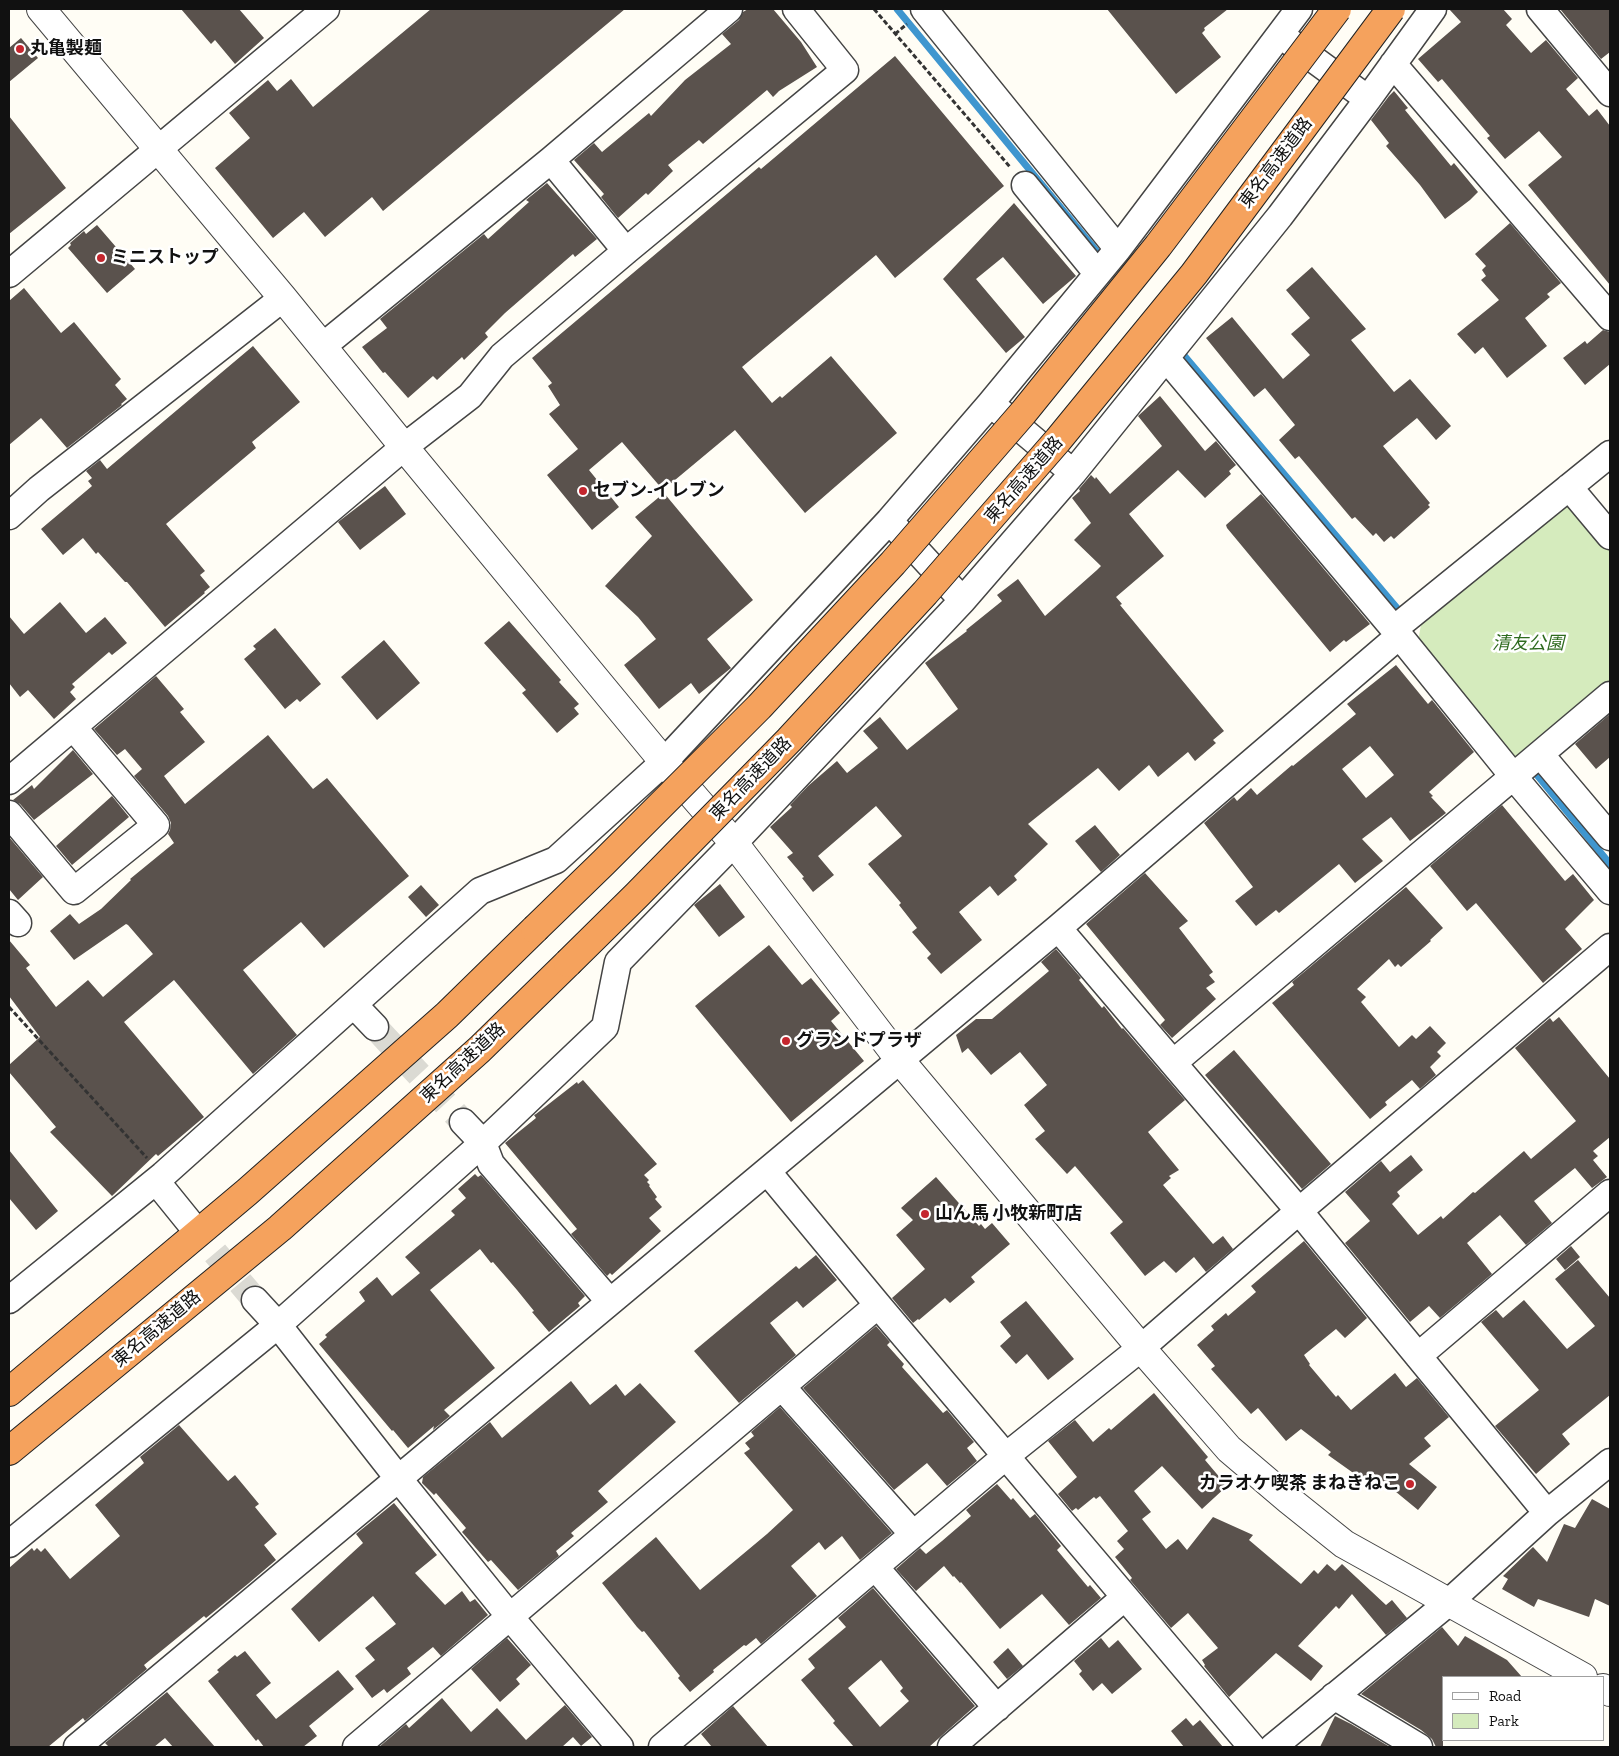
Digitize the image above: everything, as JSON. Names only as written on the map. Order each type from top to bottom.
[{"type":"highway","points":[[9,1392],[247,1192],[447,1015],[759,707],[900,555],[1024,413],[1158,246],[1337,9]]},
{"type":"highway","name":"東名高速道路","points":[[9,1451],[280,1228],[480,1049],[637,895],[796,732],[925,594],[1058,440],[1194,274],[1391,9]]},
{"type":"street","points":[[41,9],[323,346],[664,762],[734,843],[899,1059],[1141,1348],[1229,1449],[1344,1544],[1581,1676]]},
{"type":"street","points":[[9,274],[326,9]]},
{"type":"street","points":[[323,346],[551,160],[728,9]]},
{"type":"street","points":[[9,781],[404,447],[470,396],[502,356],[626,250],[845,70],[796,9]]},
{"type":"street","points":[[925,9],[1118,249]]},
{"type":"street","points":[[9,1300],[159,1178],[480,892],[556,860],[664,762],[889,521],[990,404],[1118,249],[1299,9]]},
{"type":"street","points":[[9,1544],[278,1324],[483,1143],[605,1027],[618,962],[734,843],[963,600],[1073,472],[1280,216],[1368,99],[1432,9]]},
{"type":"street","points":[[1547,11],[1610,93]]},
{"type":"street","points":[[1280,34],[1368,99]]},
{"type":"street","points":[[1393,64],[1610,317]]},
{"type":"street","points":[[551,160],[626,250]]},
{"type":"street","points":[[1025,185],[1097,273]]},
{"type":"street","points":[[9,516],[39,490],[283,298]]},
{"type":"street","points":[[1166,358],[1397,632],[1513,776],[1610,891]]},
{"type":"street","points":[[990,404],[1073,472]]},
{"type":"street","points":[[77,1747],[1058,928],[1397,632],[1610,454]]},
{"type":"street","points":[[1569,487],[1610,536]]},
{"type":"street","points":[[889,521],[963,600]]},
{"type":"street","points":[[1173,1063],[1610,695]]},
{"type":"street","points":[[9,814],[74,891],[156,825],[73,727]]},
{"type":"street","points":[[1540,754],[1610,837]]},
{"type":"street","points":[[1058,928],[1299,1211],[1547,1513]]},
{"type":"street","points":[[662,1747],[1006,1456],[1141,1348],[1610,947]]},
{"type":"street","points":[[354,1005],[375,1027]]},
{"type":"street","points":[[463,1122],[483,1143],[491,1164],[610,1302]]},
{"type":"street","points":[[767,1171],[1252,1747]]},
{"type":"street","points":[[159,1178],[190,1223]]},
{"type":"street","points":[[1418,1356],[1610,1193]]},
{"type":"street","points":[[255,1300],[278,1324],[398,1478],[511,1618],[620,1747]]},
{"type":"street","points":[[356,1747],[511,1618],[878,1305]]},
{"type":"street","points":[[782,1387],[913,1534]]},
{"type":"street","points":[[1272,1747],[1448,1603],[1547,1513],[1610,1462]]},
{"type":"street","points":[[875,1567],[997,1708]]},
{"type":"street","points":[[951,1747],[1125,1597]]},
{"type":"street","points":[[1334,1696],[1419,1747]]},
{"type":"path","points":[[874,9],[1025,185]]},
{"type":"path","points":[[9,1007],[159,1178]]},
{"type":"green space","name":"清友公園","points":[[1576,506],[1610,546],[1610,682],[1516,762],[1417,646],[1421,625],[1565,507]]},
{"type":"building","points":[[181,9],[239,9],[264,38],[235,64],[215,40],[211,44]]},
{"type":"building","points":[[431,9],[625,9],[383,211],[372,197],[325,237],[304,212],[273,238],[215,168],[250,138],[229,113],[268,80],[277,91],[291,79],[313,107]]},
{"type":"building","points":[[748,9],[773,9],[801,42],[817,67],[779,91],[773,97],[767,90],[703,144],[699,140],[668,165],[673,171],[648,195],[646,193],[618,218],[601,197],[604,194],[574,160],[594,143],[602,152],[649,113],[651,116],[685,80],[731,44],[722,34],[739,20],[743,12]]},
{"type":"building","points":[[1107,9],[1228,9],[1204,28],[1205,30],[1202,33],[1221,57],[1176,94]]},
{"type":"building","points":[[1449,9],[1503,9],[1512,19],[1506,25],[1531,53],[1546,40],[1578,78],[1566,89],[1589,116],[1597,109],[1610,126],[1610,285],[1528,185],[1562,157],[1539,131],[1505,159],[1487,138],[1490,136],[1442,79],[1438,82],[1418,59],[1461,22]]},
{"type":"building","points":[[1560,9],[1610,9],[1610,52],[1601,59]]},
{"type":"building","name":"丸亀製麺","points":[[21,38],[38,58],[9,82],[9,48]]},
{"type":"building","points":[[895,56],[1004,186],[895,278],[876,255],[742,367],[772,403],[780,396],[782,398],[831,356],[897,433],[805,513],[735,430],[663,490],[622,442],[589,470],[619,507],[592,530],[547,475],[578,449],[549,414],[560,405],[548,386],[552,383],[532,358],[759,167],[761,169]]},
{"type":"building","points":[[1394,91],[1408,108],[1405,110],[1451,166],[1454,163],[1478,192],[1445,219],[1420,185],[1386,146],[1389,143],[1371,120]]},
{"type":"building","points":[[9,116],[66,188],[9,234]]},
{"type":"building","points":[[547,183],[597,239],[575,257],[573,254],[505,313],[485,333],[488,337],[464,360],[462,357],[437,380],[433,376],[408,398],[385,372],[383,373],[362,347],[387,328],[380,319],[484,234],[488,239],[529,202],[526,200]]},
{"type":"building","points":[[1014,203],[1076,276],[1043,304],[1003,257],[976,279],[1025,337],[1006,353],[943,279]]},
{"type":"building","points":[[1510,223],[1561,283],[1547,294],[1550,297],[1525,318],[1547,346],[1507,378],[1483,347],[1475,354],[1457,334],[1499,300],[1481,280],[1486,276],[1482,270],[1486,266],[1475,254]]},
{"type":"building","name":"ミニストップ","points":[[97,225],[135,269],[107,293],[68,248],[71,245],[70,243],[84,231],[86,234]]},
{"type":"building","points":[[1312,267],[1366,329],[1351,340],[1394,392],[1410,379],[1451,426],[1436,440],[1417,418],[1383,446],[1430,503],[1428,505],[1430,507],[1394,539],[1391,536],[1384,542],[1376,533],[1373,536],[1355,517],[1352,519],[1299,456],[1295,459],[1279,440],[1295,425],[1265,388],[1254,397],[1206,338],[1232,317],[1283,379],[1310,355],[1291,334],[1310,318],[1286,290]]},
{"type":"building","points":[[24,288],[61,333],[74,322],[121,379],[115,385],[127,399],[67,448],[41,418],[9,445],[9,301]]},
{"type":"building","points":[[1603,330],[1610,332],[1610,364],[1585,385],[1563,358],[1585,341],[1587,344]]},
{"type":"building","points":[[253,346],[300,402],[252,442],[256,448],[166,524],[205,571],[200,575],[210,587],[165,627],[127,582],[98,552],[96,554],[83,538],[63,555],[41,529],[92,486],[88,481],[92,478],[86,471],[100,460],[107,469]]},
{"type":"building","points":[[1160,396],[1205,451],[1216,441],[1236,465],[1229,471],[1231,474],[1205,498],[1178,470],[1129,514],[1164,556],[1116,597],[1122,604],[1120,605],[1224,731],[1213,740],[1216,743],[1195,761],[1188,752],[1158,777],[1149,765],[1119,791],[1098,768],[1028,824],[1048,844],[1014,876],[1017,880],[998,896],[990,886],[959,912],[982,940],[941,974],[927,958],[931,954],[912,932],[917,928],[899,905],[901,903],[868,864],[902,836],[876,806],[818,856],[834,875],[813,892],[802,878],[804,877],[787,857],[793,853],[770,827],[792,807],[790,805],[808,786],[837,761],[847,773],[878,748],[863,731],[880,717],[907,750],[958,709],[925,663],[1002,601],[997,595],[1018,579],[1045,616],[1101,566],[1074,540],[1091,523],[1072,498],[1080,491],[1079,489],[1091,475],[1095,479],[1096,477],[1110,494],[1162,446],[1138,416]]},
{"type":"building","points":[[385,486],[406,514],[360,550],[338,522]]},
{"type":"building","points":[[664,493],[753,600],[707,639],[731,668],[699,694],[691,683],[659,709],[624,665],[656,639],[638,617],[605,586],[652,536],[635,517]]},
{"type":"building","points":[[1261,494],[1370,624],[1346,642],[1344,640],[1330,652],[1227,528],[1226,525]]},
{"type":"building","points":[[60,602],[86,633],[105,617],[127,643],[112,655],[109,652],[72,684],[75,687],[70,692],[76,699],[54,719],[28,690],[20,697],[9,683],[9,616],[24,634]]},
{"type":"building","points":[[509,621],[561,680],[559,682],[579,704],[574,708],[579,714],[557,733],[522,693],[526,690],[484,643]]},
{"type":"building","points":[[275,628],[321,684],[300,702],[297,699],[285,709],[244,659],[256,649],[253,646]]},
{"type":"building","points":[[384,640],[420,683],[377,720],[341,677]]},
{"type":"building","points":[[1396,665],[1428,704],[1432,700],[1474,752],[1429,792],[1433,796],[1431,797],[1446,813],[1410,841],[1391,817],[1362,839],[1383,861],[1355,883],[1339,864],[1279,913],[1276,910],[1256,926],[1235,901],[1253,887],[1204,823],[1234,797],[1237,801],[1251,788],[1257,795],[1356,714],[1347,704]],"holes":[[[1370,746],[1394,775],[1366,798],[1342,769]]]},
{"type":"building","points":[[156,676],[184,709],[180,712],[205,742],[164,776],[185,804],[268,735],[313,789],[327,778],[409,876],[324,948],[301,922],[243,970],[297,1035],[253,1074],[174,980],[124,1022],[204,1117],[158,1156],[156,1154],[112,1196],[50,1132],[56,1127],[9,1072],[9,1065],[40,1037],[9,996],[9,940],[30,965],[26,968],[56,1007],[88,980],[103,997],[153,954],[126,924],[74,960],[50,931],[70,914],[79,924],[101,909],[130,879],[174,843],[168,834],[171,823],[168,816],[134,776],[142,769],[125,749],[117,755],[94,729]]},
{"type":"building","points":[[1610,714],[1610,757],[1596,769],[1575,744]]},
{"type":"building","points":[[73,750],[93,774],[34,820],[20,804],[13,800],[32,785],[34,789]]},
{"type":"building","points":[[112,796],[129,817],[72,865],[56,846]]},
{"type":"building","points":[[1502,805],[1565,881],[1573,874],[1594,900],[1565,929],[1582,949],[1543,983],[1476,903],[1467,911],[1430,866]]},
{"type":"building","points":[[1095,825],[1120,855],[1101,872],[1075,841]]},
{"type":"building","points":[[9,837],[43,877],[18,900],[9,889]]},
{"type":"building","points":[[1145,873],[1188,921],[1179,928],[1213,972],[1209,975],[1215,982],[1206,988],[1216,999],[1172,1038],[1160,1025],[1165,1020],[1086,924]]},
{"type":"building","points":[[720,884],[745,917],[719,937],[694,905]]},
{"type":"building","points":[[421,885],[439,905],[426,917],[408,897]]},
{"type":"building","points":[[1406,887],[1443,928],[1401,967],[1398,964],[1395,967],[1389,959],[1357,989],[1366,997],[1361,1002],[1399,1047],[1412,1035],[1416,1039],[1430,1026],[1446,1043],[1437,1052],[1441,1056],[1430,1067],[1436,1075],[1420,1089],[1412,1080],[1385,1102],[1387,1105],[1370,1119],[1272,1003],[1294,985],[1292,982]]},
{"type":"building","name":"グランドプラザ","points":[[769,945],[802,985],[811,978],[840,1013],[831,1021],[864,1061],[791,1122],[695,1006]]},
{"type":"building","points":[[1056,949],[1081,978],[1079,980],[1102,1008],[1104,1006],[1185,1100],[1148,1132],[1179,1170],[1169,1176],[1171,1178],[1163,1185],[1213,1244],[1223,1236],[1233,1249],[1206,1272],[1194,1257],[1176,1273],[1164,1261],[1145,1276],[1110,1233],[1123,1222],[1075,1166],[1067,1174],[1035,1139],[1045,1131],[1024,1105],[1047,1085],[1020,1052],[991,1075],[968,1048],[962,1053],[956,1035],[976,1019],[992,1019],[1049,971],[1041,962]]},
{"type":"building","points":[[1559,1017],[1610,1079],[1610,1137],[1593,1151],[1598,1156],[1593,1160],[1607,1177],[1592,1188],[1575,1168],[1534,1201],[1552,1223],[1526,1245],[1500,1215],[1467,1243],[1492,1274],[1440,1318],[1429,1306],[1410,1322],[1345,1243],[1370,1221],[1345,1192],[1381,1161],[1390,1172],[1411,1155],[1423,1170],[1397,1192],[1400,1196],[1392,1204],[1418,1235],[1441,1216],[1443,1219],[1524,1151],[1531,1159],[1576,1121],[1515,1048],[1550,1018],[1553,1022]]},
{"type":"building","points":[[1234,1050],[1331,1164],[1302,1189],[1205,1075]]},
{"type":"building","points":[[583,1080],[657,1164],[644,1175],[649,1180],[647,1182],[657,1197],[655,1199],[662,1207],[649,1218],[661,1231],[612,1275],[610,1273],[607,1276],[571,1234],[577,1229],[505,1143],[536,1118],[534,1115],[577,1082],[578,1084]]},
{"type":"building","points":[[9,1150],[58,1211],[36,1230],[9,1198]]},
{"type":"building","points":[[475,1174],[478,1177],[481,1175],[585,1296],[578,1303],[580,1306],[549,1332],[517,1290],[480,1249],[430,1290],[495,1368],[444,1410],[450,1416],[433,1430],[434,1426],[408,1448],[319,1344],[327,1337],[325,1335],[365,1301],[359,1292],[377,1277],[392,1296],[420,1273],[405,1257],[455,1215],[451,1211],[466,1198],[458,1189]]},
{"type":"building","points":[[936,1177],[979,1226],[981,1224],[985,1229],[992,1223],[1010,1244],[971,1277],[975,1282],[950,1303],[945,1298],[913,1323],[892,1298],[925,1269],[896,1235],[913,1220],[901,1208]]},
{"type":"building","points":[[1304,1241],[1367,1318],[1345,1338],[1336,1329],[1304,1355],[1309,1365],[1336,1397],[1338,1395],[1351,1410],[1395,1373],[1406,1387],[1417,1378],[1449,1417],[1424,1438],[1431,1446],[1409,1464],[1437,1487],[1418,1510],[1373,1473],[1366,1482],[1328,1455],[1331,1452],[1301,1429],[1286,1441],[1258,1408],[1251,1414],[1211,1369],[1215,1366],[1197,1345],[1214,1330],[1211,1326],[1226,1313],[1228,1316],[1256,1292],[1251,1286]]},
{"type":"building","points":[[1571,1246],[1580,1257],[1565,1270],[1556,1259]]},
{"type":"building","points":[[816,1255],[837,1280],[803,1308],[797,1301],[770,1323],[796,1355],[739,1403],[694,1351],[796,1266],[799,1269]]},
{"type":"building","points":[[1578,1260],[1610,1298],[1610,1395],[1562,1434],[1570,1444],[1536,1474],[1495,1426],[1539,1390],[1481,1322],[1496,1310],[1503,1318],[1524,1300],[1567,1349],[1595,1326],[1555,1279]]},
{"type":"building","points":[[1026,1301],[1074,1359],[1048,1380],[1027,1354],[1016,1364],[1000,1346],[1011,1336],[1000,1322]]},
{"type":"building","points":[[876,1326],[890,1342],[887,1345],[904,1364],[902,1367],[943,1413],[947,1410],[974,1442],[967,1448],[977,1461],[947,1486],[927,1463],[894,1490],[803,1388]]},
{"type":"building","points":[[571,1381],[590,1405],[616,1384],[625,1396],[640,1383],[676,1422],[598,1491],[608,1502],[571,1533],[574,1536],[556,1551],[559,1556],[518,1590],[491,1560],[488,1562],[462,1532],[466,1528],[436,1493],[434,1495],[422,1483],[423,1477],[490,1422],[502,1438]]},
{"type":"building","points":[[1154,1393],[1208,1457],[1205,1460],[1227,1486],[1202,1509],[1162,1466],[1134,1491],[1151,1512],[1142,1519],[1166,1549],[1178,1539],[1187,1550],[1213,1517],[1253,1535],[1249,1540],[1301,1584],[1314,1570],[1318,1574],[1327,1564],[1335,1571],[1342,1564],[1386,1605],[1392,1600],[1407,1618],[1386,1635],[1352,1594],[1339,1609],[1336,1606],[1298,1646],[1323,1666],[1311,1681],[1276,1653],[1229,1697],[1204,1666],[1202,1660],[1218,1648],[1188,1613],[1171,1628],[1130,1580],[1132,1578],[1115,1557],[1124,1549],[1117,1541],[1128,1531],[1100,1496],[1096,1499],[1094,1497],[1078,1510],[1076,1508],[1072,1511],[1058,1494],[1077,1477],[1048,1441],[1075,1420],[1093,1442],[1109,1428],[1111,1430]]},
{"type":"building","points":[[780,1407],[892,1533],[860,1560],[842,1536],[825,1550],[819,1542],[791,1566],[817,1596],[761,1644],[756,1638],[746,1646],[744,1645],[690,1692],[678,1678],[680,1676],[644,1631],[642,1632],[637,1627],[602,1583],[656,1537],[700,1590],[793,1510],[744,1453],[750,1449],[745,1443],[754,1436],[751,1432]]},
{"type":"building","points":[[179,1425],[228,1481],[235,1475],[259,1504],[255,1507],[277,1534],[264,1545],[276,1560],[206,1618],[204,1616],[144,1665],[147,1669],[85,1721],[83,1718],[48,1747],[9,1747],[9,1568],[32,1548],[34,1551],[37,1548],[41,1552],[45,1548],[70,1579],[120,1536],[95,1505],[144,1463],[140,1457]]},
{"type":"building","points":[[997,1484],[1011,1500],[1013,1498],[1030,1518],[1035,1514],[1061,1546],[1057,1550],[1088,1587],[1090,1585],[1101,1598],[1069,1625],[1042,1594],[1000,1629],[961,1582],[953,1577],[944,1566],[916,1591],[896,1569],[920,1548],[926,1554],[942,1541],[971,1516],[966,1510]]},
{"type":"building","points":[[1592,1499],[1610,1509],[1610,1606],[1595,1599],[1589,1617],[1538,1599],[1534,1607],[1502,1589],[1508,1579],[1503,1576],[1533,1547],[1547,1562],[1564,1524],[1575,1528]]},
{"type":"building","points":[[394,1503],[437,1555],[415,1573],[445,1605],[462,1591],[470,1602],[475,1599],[488,1615],[441,1656],[433,1647],[407,1668],[411,1674],[387,1693],[384,1689],[372,1698],[355,1676],[375,1660],[365,1648],[396,1624],[373,1596],[319,1642],[291,1609],[363,1543],[356,1534]]},
{"type":"building","points":[[873,1588],[975,1706],[929,1747],[854,1747],[833,1723],[835,1721],[801,1680],[815,1668],[808,1659],[846,1627],[838,1618]],"holes":[[[881,1660],[903,1688],[900,1691],[909,1701],[880,1727],[848,1688]]]},
{"type":"building","points":[[1442,1627],[1458,1646],[1465,1636],[1507,1660],[1521,1676],[1442,1676],[1443,1747],[1436,1747],[1432,1739],[1421,1730],[1361,1694]]},
{"type":"building","points":[[507,1638],[531,1665],[516,1679],[520,1684],[500,1702],[471,1669]]},
{"type":"building","points":[[1101,1638],[1109,1648],[1118,1640],[1142,1669],[1112,1694],[1102,1683],[1093,1691],[1079,1674],[1082,1671],[1074,1661]]},
{"type":"building","points":[[1008,1648],[1023,1666],[1007,1679],[993,1662]]},
{"type":"building","points":[[245,1651],[271,1683],[256,1695],[276,1719],[338,1670],[354,1689],[309,1726],[317,1736],[303,1747],[264,1747],[258,1739],[256,1741],[208,1681],[219,1672],[217,1670],[235,1655],[237,1657]]},
{"type":"building","points":[[167,1692],[215,1747],[173,1747],[165,1738],[154,1747],[109,1747],[105,1743]]},
{"type":"building","points":[[442,1698],[471,1732],[497,1708],[526,1740],[565,1705],[592,1737],[581,1746],[573,1737],[562,1747],[379,1747],[406,1724],[409,1728]]},
{"type":"building","points":[[733,1706],[768,1747],[712,1747],[701,1734]]},
{"type":"building","points":[[1335,1716],[1351,1724],[1390,1747],[1320,1747]]},
{"type":"building","points":[[1186,1718],[1193,1726],[1200,1720],[1223,1747],[1184,1747],[1171,1731]]},
{"type":"waterway","points":[[897,9],[1099,254]]},
{"type":"waterway","points":[[1182,353],[1397,608]]},
{"type":"waterway","points":[[1537,775],[1610,864]]},
{"type":"tunnel","points":[[375,1027],[463,1122]]},
{"type":"tunnel","points":[[190,1223],[255,1300]]},
{"type":"place","name":"丸亀製麺","points":[[20,49]]},
{"type":"place","name":"ミニストップ","points":[[101,258]]},
{"type":"place","name":"セブン-イレブン","points":[[583,491]]},
{"type":"place","name":"グランドプラザ","points":[[786,1041]]},
{"type":"place","name":"山ん馬 小牧新町店","points":[[925,1214]]},
{"type":"place","name":"カラオケ喫茶 まねきねこ","points":[[1410,1484]]}]
